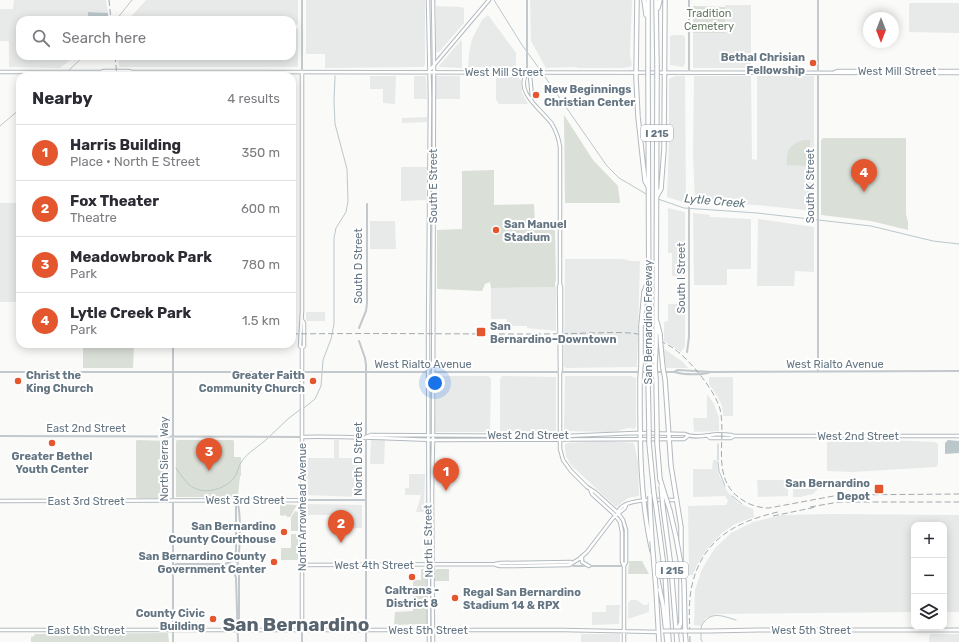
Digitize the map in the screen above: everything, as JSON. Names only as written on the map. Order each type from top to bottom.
[{"type":"highway","points":[[637,0],[636,72],[638,117],[645,181],[648,187]]},
{"type":"highway","points":[[644,0],[648,19]]},
{"type":"highway","name":"San Bernardino Freeway","points":[[648,0],[649,443],[653,489],[652,495],[656,507],[665,574],[668,642]]},
{"type":"highway","name":"San Bernardino Freeway","points":[[656,0],[659,188],[657,196],[656,315],[658,334],[655,367],[657,443],[663,507],[672,567],[677,642]]},
{"type":"highway","points":[[656,15],[660,0]]},
{"type":"highway","points":[[659,188],[664,149],[665,0]]},
{"type":"highway","points":[[648,281],[644,292],[641,342],[640,439],[644,500],[650,542],[663,605],[668,642]]},
{"type":"highway","points":[[658,334],[661,348],[668,433],[681,528],[681,622],[677,633]]},
{"type":"highway","points":[[660,479],[668,502],[684,581],[686,642]]},
{"type":"highway","points":[[652,495],[651,529],[660,632],[659,642]]},
{"type":"main road","name":"South E Street","points":[[428,0],[428,72],[430,98],[428,435]]},
{"type":"main road","name":"South E Street","points":[[433,0],[433,435]]},
{"type":"main road","points":[[428,72],[488,1]]},
{"type":"main road","name":"West Mill Street","points":[[0,72],[101,72]]},
{"type":"main road","name":"West Mill Street","points":[[296,72],[959,72]]},
{"type":"main road","name":"North Arrowhead Avenue","points":[[302,72],[302,320],[300,323],[300,346],[302,348],[302,630]]},
{"type":"main road","points":[[531,99],[530,76],[527,72],[524,76],[524,85],[527,96],[531,99],[534,106],[553,126],[559,143],[560,449],[563,460],[571,472],[589,489],[592,494],[617,514],[621,526],[622,562],[624,566],[624,642]]},
{"type":"main road","name":"West 2nd Street","points":[[366,437],[371,435],[560,435],[640,433],[685,434],[689,436],[708,436],[710,438],[731,438],[734,436],[959,436]]},
{"type":"main road","points":[[601,439],[602,437],[613,434]]},
{"type":"main road","points":[[387,438],[389,436],[407,435]]},
{"type":"main road","name":"North E Street","points":[[428,435],[429,642]]},
{"type":"main road","name":"North E Street","points":[[433,435],[433,630]]},
{"type":"main road","name":"West 2nd Street","points":[[302,437],[366,437],[434,440],[560,440],[684,439],[689,436]]},
{"type":"main road","name":"West 3rd Street","points":[[173,501],[302,500]]},
{"type":"main road","points":[[570,563],[582,557],[626,505],[644,500],[677,500]]},
{"type":"main road","name":"East 3rd Street","points":[[0,501],[173,501]]},
{"type":"main road","points":[[582,557],[582,562],[589,566]]},
{"type":"main road","name":"West 4th Street","points":[[302,565],[433,565],[495,564],[500,562],[570,563]]},
{"type":"main road","name":"East 5th Street","points":[[0,630],[173,630]]},
{"type":"main road","name":"West 5th Street","points":[[173,630],[624,630],[660,632],[758,630],[959,630]]},
{"type":"main road","points":[[433,630],[433,642]]},
{"type":"street","points":[[302,0],[302,72]]},
{"type":"street","points":[[526,0],[527,72]]},
{"type":"street","points":[[689,0],[689,72]]},
{"type":"street","name":"South K Street","points":[[818,0],[818,372]]},
{"type":"street","name":"South I Street","points":[[688,352],[689,203]]},
{"type":"street","name":"South D Street","points":[[359,328],[366,311],[366,204]]},
{"type":"street","name":"North D Street","points":[[359,341],[366,359],[366,642]]},
{"type":"street","name":"North Sierra Way","points":[[173,348],[173,642]]},
{"type":"street","name":"West Rialto Avenue","points":[[0,372],[674,372],[683,370],[711,372],[959,371]]},
{"type":"street","name":"East 2nd Street","points":[[0,436],[172,437]]},
{"type":"street","name":"West 2nd Street","points":[[172,437],[302,437]]},
{"type":"street","points":[[173,565],[225,564],[234,560],[236,556],[237,500]]},
{"type":"street","points":[[237,500],[239,506],[239,543],[237,562],[239,594],[238,642]]},
{"type":"street","name":"West 3rd Street","points":[[302,500],[366,500]]},
{"type":"street","points":[[230,562],[230,567]]},
{"type":"street","points":[[570,563],[589,566],[624,566]]},
{"type":"street","points":[[173,565],[178,567],[230,567],[234,569],[236,575],[236,626],[238,629]]},
{"type":"street","name":"North Arrowhead Avenue","points":[[302,630],[302,642]]},
{"type":"shaded area","points":[[14,0],[106,0],[108,13],[88,12],[88,16],[16,16],[16,60],[70,60],[60,68],[9,67],[9,41],[0,41],[0,9],[13,9]]},
{"type":"shaded area","points":[[146,0],[298,0],[298,24],[296,25],[296,16],[132,16]]},
{"type":"shaded area","points":[[306,0],[425,0],[425,65],[423,67],[325,68],[325,54],[306,54]]},
{"type":"shaded area","points":[[530,0],[632,0],[630,55],[632,65],[630,67],[623,68],[546,68],[531,41]]},
{"type":"shaded area","points":[[910,3],[959,3],[959,33],[909,32]]},
{"type":"shaded area","points":[[725,5],[751,5],[751,66],[749,68],[694,68],[693,33],[725,33]]},
{"type":"shaded area","points":[[436,6],[464,8],[464,23],[439,52],[436,52]]},
{"type":"shaded area","points":[[88,12],[108,13],[108,16],[88,16]]},
{"type":"shaded area","points":[[488,15],[516,53],[516,67],[468,67],[472,39],[482,20]]},
{"type":"shaded area","points":[[296,28],[298,29],[298,67],[119,67],[118,60],[296,60]]},
{"type":"shaded area","points":[[683,35],[685,37],[685,64],[683,67],[670,65],[670,36]]},
{"type":"shaded area","points":[[461,40],[462,68],[440,67],[439,66]]},
{"type":"shaded area","points":[[370,76],[396,76],[395,104],[383,103],[383,89],[370,89]]},
{"type":"shaded area","points":[[414,76],[426,77],[427,99],[414,99]]},
{"type":"shaded area","points":[[436,76],[460,76],[460,99],[435,99]]},
{"type":"shaded area","points":[[518,76],[521,80],[522,93],[528,104],[499,104],[496,100],[496,77]]},
{"type":"shaded area","points":[[675,76],[685,76],[686,203],[667,197],[669,79]]},
{"type":"shaded area","points":[[694,76],[751,76],[752,159],[757,160],[757,76],[814,76],[814,211],[757,205],[695,202],[693,155]]},
{"type":"shaded area","points":[[427,117],[427,122],[402,123],[402,118]]},
{"type":"shaded area","points":[[401,167],[427,167],[426,200],[401,201]]},
{"type":"shaded area","points":[[0,203],[16,203],[16,302],[0,302]]},
{"type":"shaded area","points":[[668,208],[685,212],[685,276],[672,276],[672,253],[668,253]]},
{"type":"shaded area","points":[[693,213],[710,215],[710,217],[751,219],[751,269],[727,269],[727,285],[694,285]]},
{"type":"shaded area","points":[[758,219],[814,227],[814,272],[795,271],[794,286],[757,286]]},
{"type":"shaded area","points":[[370,221],[395,221],[396,249],[370,249]]},
{"type":"shaded area","points":[[565,259],[623,259],[640,261],[637,367],[566,368],[564,366]]},
{"type":"shaded area","points":[[556,287],[556,331],[527,328],[527,326],[507,326],[507,319],[491,319],[491,288]]},
{"type":"shaded area","points":[[668,304],[685,304],[685,346],[681,352],[664,341],[664,322],[668,321]]},
{"type":"shaded area","points":[[306,312],[325,312],[325,321],[306,321]]},
{"type":"shaded area","points":[[663,348],[683,362],[688,368],[666,368]]},
{"type":"shaded area","points":[[436,376],[488,376],[491,378],[490,432],[435,432]]},
{"type":"shaded area","points":[[502,376],[556,377],[556,430],[553,432],[500,431],[500,379]]},
{"type":"shaded area","points":[[565,376],[631,376],[636,378],[636,427],[634,429],[629,428],[609,432],[565,431]]},
{"type":"shaded area","points":[[709,377],[733,377],[733,416],[723,416],[722,406],[709,384]]},
{"type":"shaded area","points":[[707,394],[714,404],[719,418],[719,431],[694,432],[693,418],[707,418]]},
{"type":"shaded area","points":[[334,440],[339,440],[339,458],[363,458],[363,496],[361,497],[306,495],[306,458],[334,458]]},
{"type":"shaded area","points":[[371,440],[385,440],[384,464],[370,464]]},
{"type":"shaded area","points":[[888,440],[935,442],[938,444],[938,464],[936,467],[853,472],[827,471],[828,441]]},
{"type":"shaded area","points":[[948,440],[959,441],[959,453],[945,454],[945,443]]},
{"type":"shaded area","points":[[606,441],[634,443],[638,461],[639,496],[628,498],[616,507],[571,465],[566,456],[565,445],[567,443]]},
{"type":"shaded area","points":[[713,460],[717,460],[719,475],[727,491],[738,503],[753,509],[754,517],[735,524],[722,533],[707,549],[697,565],[693,575],[689,575],[688,506],[726,505],[728,501],[725,496],[693,497],[693,469],[712,469]]},
{"type":"shaded area","points":[[409,474],[425,474],[424,512],[416,512],[421,495],[405,495],[405,488],[409,488]]},
{"type":"shaded area","points":[[757,480],[788,480],[788,496],[758,497]]},
{"type":"shaded area","points":[[820,484],[813,494],[793,497],[793,485]]},
{"type":"shaded area","points":[[307,504],[362,505],[362,528],[342,528],[342,515],[306,515]]},
{"type":"shaded area","points":[[782,515],[959,515],[959,612],[947,612],[947,522],[911,522],[911,612],[717,614],[706,618],[701,626],[694,625],[695,590],[702,569],[715,548],[731,533],[753,522]]},
{"type":"shaded area","points":[[631,600],[637,600],[644,605],[647,605],[649,602],[649,612],[628,619],[628,603]]},
{"type":"shaded area","points":[[606,605],[620,605],[619,624],[592,625],[592,612],[606,612]]},
{"type":"shaded area","points":[[581,634],[619,634],[620,642],[581,642]]},
{"type":"shaded area","points":[[931,634],[959,634],[959,642],[929,642],[929,636]]},
{"type":"green space","name":"Tradition Cemetery","points":[[693,6],[725,7],[725,33],[693,33]]},
{"type":"green space","points":[[564,115],[593,160],[618,186],[620,203],[565,203]]},
{"type":"green space","points":[[823,138],[906,139],[906,214],[908,230],[871,221],[821,215],[821,140]]},
{"type":"green space","points":[[803,140],[810,140],[810,164],[808,166],[787,165],[789,150],[794,144]]},
{"type":"green space","name":"San Manuel Stadium","points":[[494,170],[494,205],[534,204],[535,222],[554,222],[555,287],[491,288],[490,282],[485,284],[482,291],[437,289],[437,230],[462,229],[462,171]]},
{"type":"green space","points":[[83,348],[134,348],[133,368],[83,368]]},
{"type":"green space","points":[[137,440],[169,441],[168,498],[136,497]]},
{"type":"green space","points":[[177,440],[233,440],[234,457],[241,457],[241,476],[238,495],[233,497],[176,497]]},
{"type":"green space","points":[[280,504],[297,505],[290,517],[287,517],[286,515],[280,515]]},
{"type":"green space","points":[[295,511],[298,512],[298,531],[291,531],[291,517]]},
{"type":"green space","points":[[291,534],[298,534],[298,559],[281,560],[281,548],[291,548]]},
{"type":"green space","points":[[629,561],[642,561],[649,574],[628,574]]},
{"type":"green space","points":[[421,569],[426,569],[427,624],[394,625],[395,612],[413,611],[413,580],[421,580]]},
{"type":"green space","points":[[449,569],[449,581],[435,581],[435,570]]},
{"type":"green space","points":[[168,633],[169,642],[31,642],[31,637],[35,634]]},
{"type":"waterway","points":[[119,16],[132,0]]},
{"type":"waterway","name":"Lytle Creek","points":[[494,0],[522,45],[541,71]]},
{"type":"waterway","points":[[69,70],[80,60]]},
{"type":"waterway","name":"Lytle Creek","points":[[543,74],[607,166],[619,178],[648,195]]},
{"type":"waterway","points":[[304,408],[315,399],[321,386],[323,360],[331,339],[334,324],[334,238],[336,228],[346,212],[348,201],[347,169],[335,124],[335,76]]},
{"type":"waterway","points":[[0,126],[16,112]]},
{"type":"waterway","name":"Lytle Creek","points":[[658,199],[684,208],[757,213],[871,226],[933,241],[959,244]]},
{"type":"waterway","points":[[270,436],[301,409]]},
{"type":"waterway","points":[[176,468],[185,481],[192,487],[203,491],[215,490],[230,482],[234,478],[245,457],[268,438]]},
{"type":"waterway","points":[[718,444],[718,460]]},
{"type":"waterway","points":[[718,462],[719,471],[725,486]]},
{"type":"waterway","points":[[732,496],[742,504]]},
{"type":"waterway","points":[[701,630],[703,623],[712,616],[724,616],[736,620]]},
{"type":"waterway","points":[[701,633],[701,640],[703,642]]},
{"type":"railway","points":[[109,0],[111,16]]},
{"type":"railway","points":[[115,60],[117,72]]},
{"type":"railway","points":[[296,334],[630,333],[641,335],[663,342],[673,348],[694,367],[713,393],[720,409],[722,421],[722,458],[726,480],[731,490],[747,503],[758,507],[769,508],[839,495],[959,494]]},
{"type":"railway","points":[[810,507],[839,502],[959,502]]},
{"type":"railway","points":[[773,516],[816,507]]},
{"type":"railway","points":[[690,642],[690,596],[696,573],[702,559],[711,546],[721,536],[747,522],[778,512]]},
{"type":"place","name":"Bethal Chrisian Fellowship","points":[[813,63]]},
{"type":"place","name":"New Beginnings Christian Center","points":[[536,95]]},
{"type":"place","name":"Lytle Creek Park","points":[[864,192]]},
{"type":"place","name":"San Manuel Stadium","points":[[496,230]]},
{"type":"place","name":"San Bernardino–Downtown","points":[[481,332]]},
{"type":"place","name":"Christ the King Church","points":[[18,381]]},
{"type":"place","name":"Greater Faith Community Church","points":[[313,381]]},
{"type":"place","name":"Greater Bethel Youth Center","points":[[52,443]]},
{"type":"place","name":"Meadowbrook Park","points":[[209,471]]},
{"type":"place","name":"San Bernardino Depot","points":[[879,489]]},
{"type":"place","name":"Harris Building","points":[[446,491]]},
{"type":"place","name":"San Bernardino County Courthouse","points":[[284,532]]},
{"type":"place","name":"Fox Theater","points":[[341,543]]},
{"type":"place","name":"San Bernardino County Government Center","points":[[274,562]]},
{"type":"place","name":"Caltrans - District 8","points":[[412,577]]},
{"type":"place","name":"Regal San Bernardino Stadium 14 & RPX","points":[[455,598]]},
{"type":"place","name":"County Civic Building","points":[[213,619]]},
{"type":"district","name":"San Bernardino","points":[[296,624]]}]
